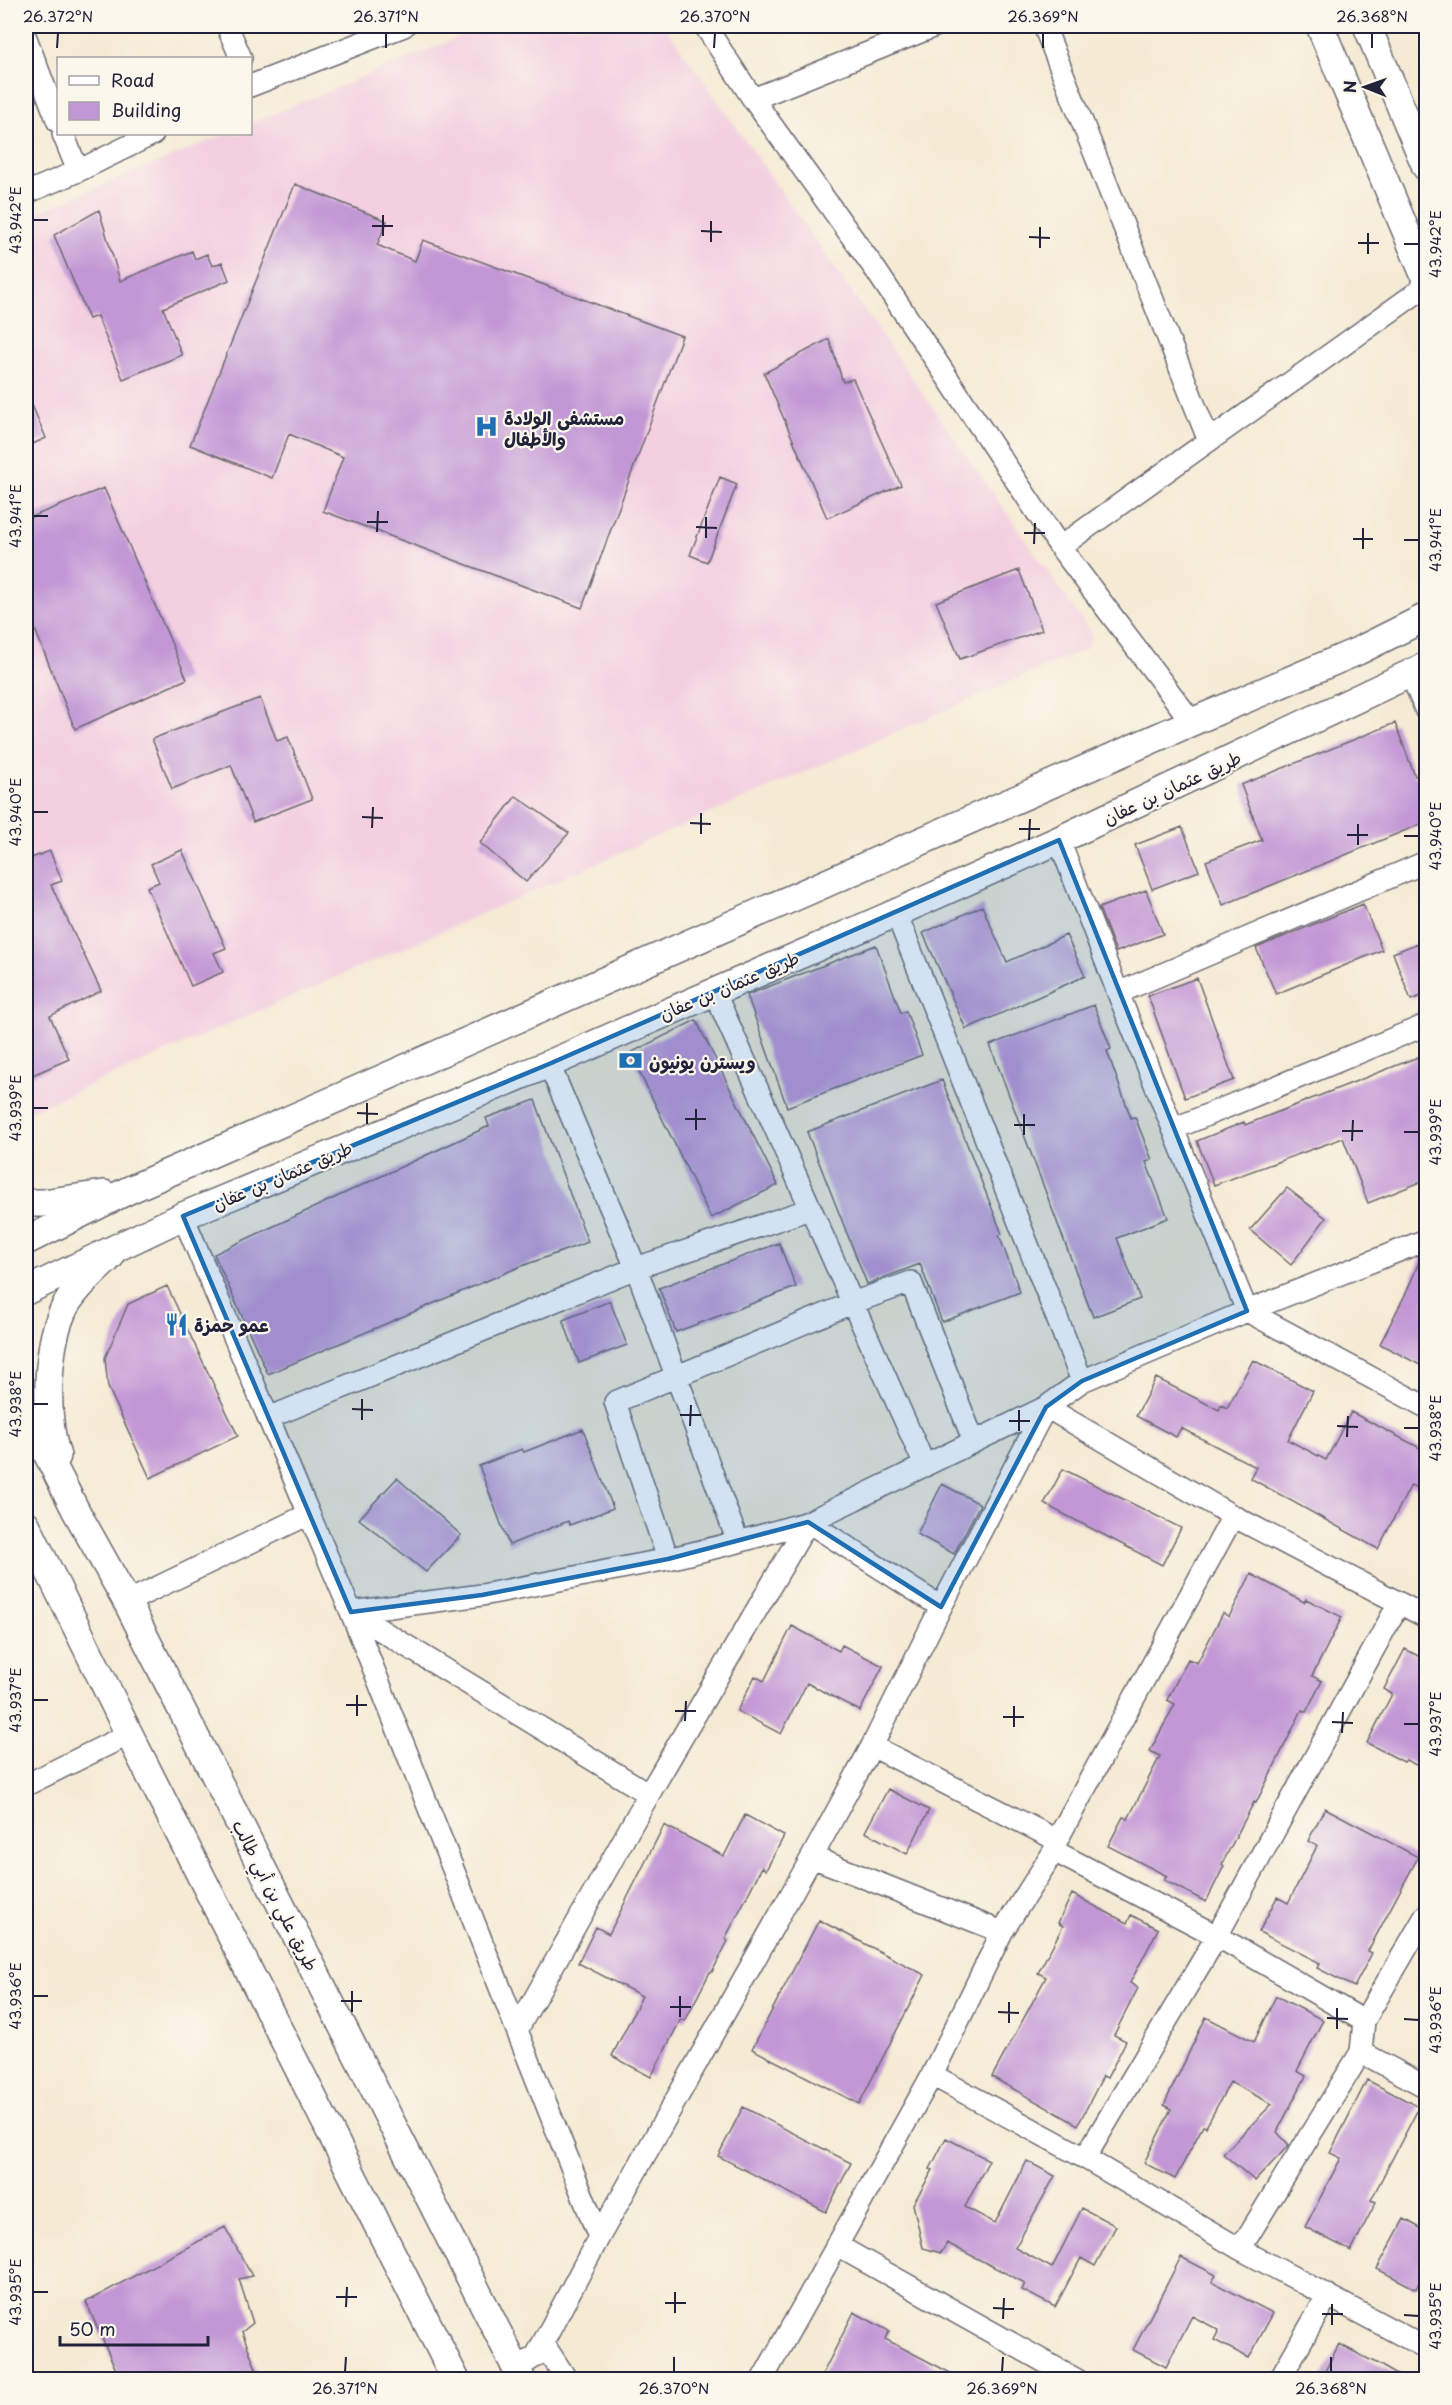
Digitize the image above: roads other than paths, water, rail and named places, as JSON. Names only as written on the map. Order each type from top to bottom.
[{"type":"main road","points":[[1320,26],[1426,279]]},
{"type":"main road","points":[[1367,26],[1426,167]]},
{"type":"main road","points":[[1378,641],[1426,604]]},
{"type":"main road","points":[[26,1241],[129,1190],[1378,641],[1426,617]]},
{"type":"main road","name":"طريق عثمان بن عفان","points":[[26,1291],[183,1216],[549,1064],[896,913],[1059,840],[1421,670]]},
{"type":"main road","points":[[26,1203],[44,1203],[129,1190]]},
{"type":"main road","points":[[76,1511],[53,1442],[49,1406],[50,1355],[66,1306],[90,1276],[125,1243]]},
{"type":"main road","name":"طريق علي بن أبي طالب","points":[[26,1412],[76,1511],[127,1602],[519,2374]]},
{"type":"main road","points":[[26,1524],[129,1734],[456,2379]]},
{"type":"street","points":[[227,26],[241,57]]},
{"type":"street","points":[[252,83],[404,26]]},
{"type":"street","points":[[705,26],[753,99],[875,268],[1060,547],[1192,722]]},
{"type":"street","points":[[753,99],[935,26]]},
{"type":"street","points":[[1044,26],[1209,441]]},
{"type":"street","points":[[26,38],[57,119]]},
{"type":"street","points":[[63,135],[78,171]]},
{"type":"street","points":[[26,193],[78,171],[151,135]]},
{"type":"street","points":[[1060,547],[1426,286]]},
{"type":"street","points":[[1421,670],[1426,711]]},
{"type":"street","points":[[1059,840],[1118,993],[1247,1311],[1426,1407]]},
{"type":"street","points":[[1118,993],[1426,862]]},
{"type":"street","points":[[896,913],[1082,1381]]},
{"type":"street","points":[[714,991],[925,1466]]},
{"type":"street","points":[[1173,1129],[1426,1025]]},
{"type":"street","points":[[549,1064],[636,1268],[738,1542]]},
{"type":"street","points":[[268,1418],[636,1268],[810,1209]]},
{"type":"street","points":[[183,1216],[351,1612],[599,2237]]},
{"type":"street","points":[[351,1612],[482,1595],[668,1559],[808,1522],[1046,1407],[1082,1381],[1247,1311],[1426,1240]]},
{"type":"street","points":[[668,1559],[615,1402],[852,1303],[911,1282],[974,1442]]},
{"type":"street","points":[[1046,1407],[1233,1516],[1426,1617]]},
{"type":"street","points":[[519,2374],[536,2356],[599,2237],[812,1857],[872,1746],[941,1607],[1046,1407]]},
{"type":"street","points":[[127,1602],[309,1514]]},
{"type":"street","points":[[762,2379],[932,2076],[1002,1932],[1056,1845],[1233,1516]]},
{"type":"street","points":[[808,1522],[941,1607]]},
{"type":"street","points":[[517,2030],[650,1794],[808,1522]]},
{"type":"street","points":[[1085,2158],[1217,1936],[1399,1603]]},
{"type":"street","points":[[351,1612],[650,1794]]},
{"type":"street","points":[[26,1785],[129,1734]]},
{"type":"street","points":[[872,1746],[1056,1845],[1364,2021]]},
{"type":"street","points":[[812,1857],[1002,1932]]},
{"type":"street","points":[[1240,2249],[1360,2052],[1364,2021],[1426,1916]]},
{"type":"street","points":[[1360,2052],[1426,2087]]},
{"type":"street","points":[[932,2076],[1085,2158],[1240,2249],[1426,2348]]},
{"type":"street","points":[[836,2245],[1077,2379]]},
{"type":"street","points":[[1279,2379],[1328,2295]]},
{"type":"street","points":[[543,2343],[567,2379]]},
{"type":"place","name":"مستشفى الولادة والأطفال","points":[[486,427]]},
{"type":"place","name":"ويسترن يونيون","points":[[631,1061]]},
{"type":"place","name":"عمو حمزة","points":[[176,1324]]}]
